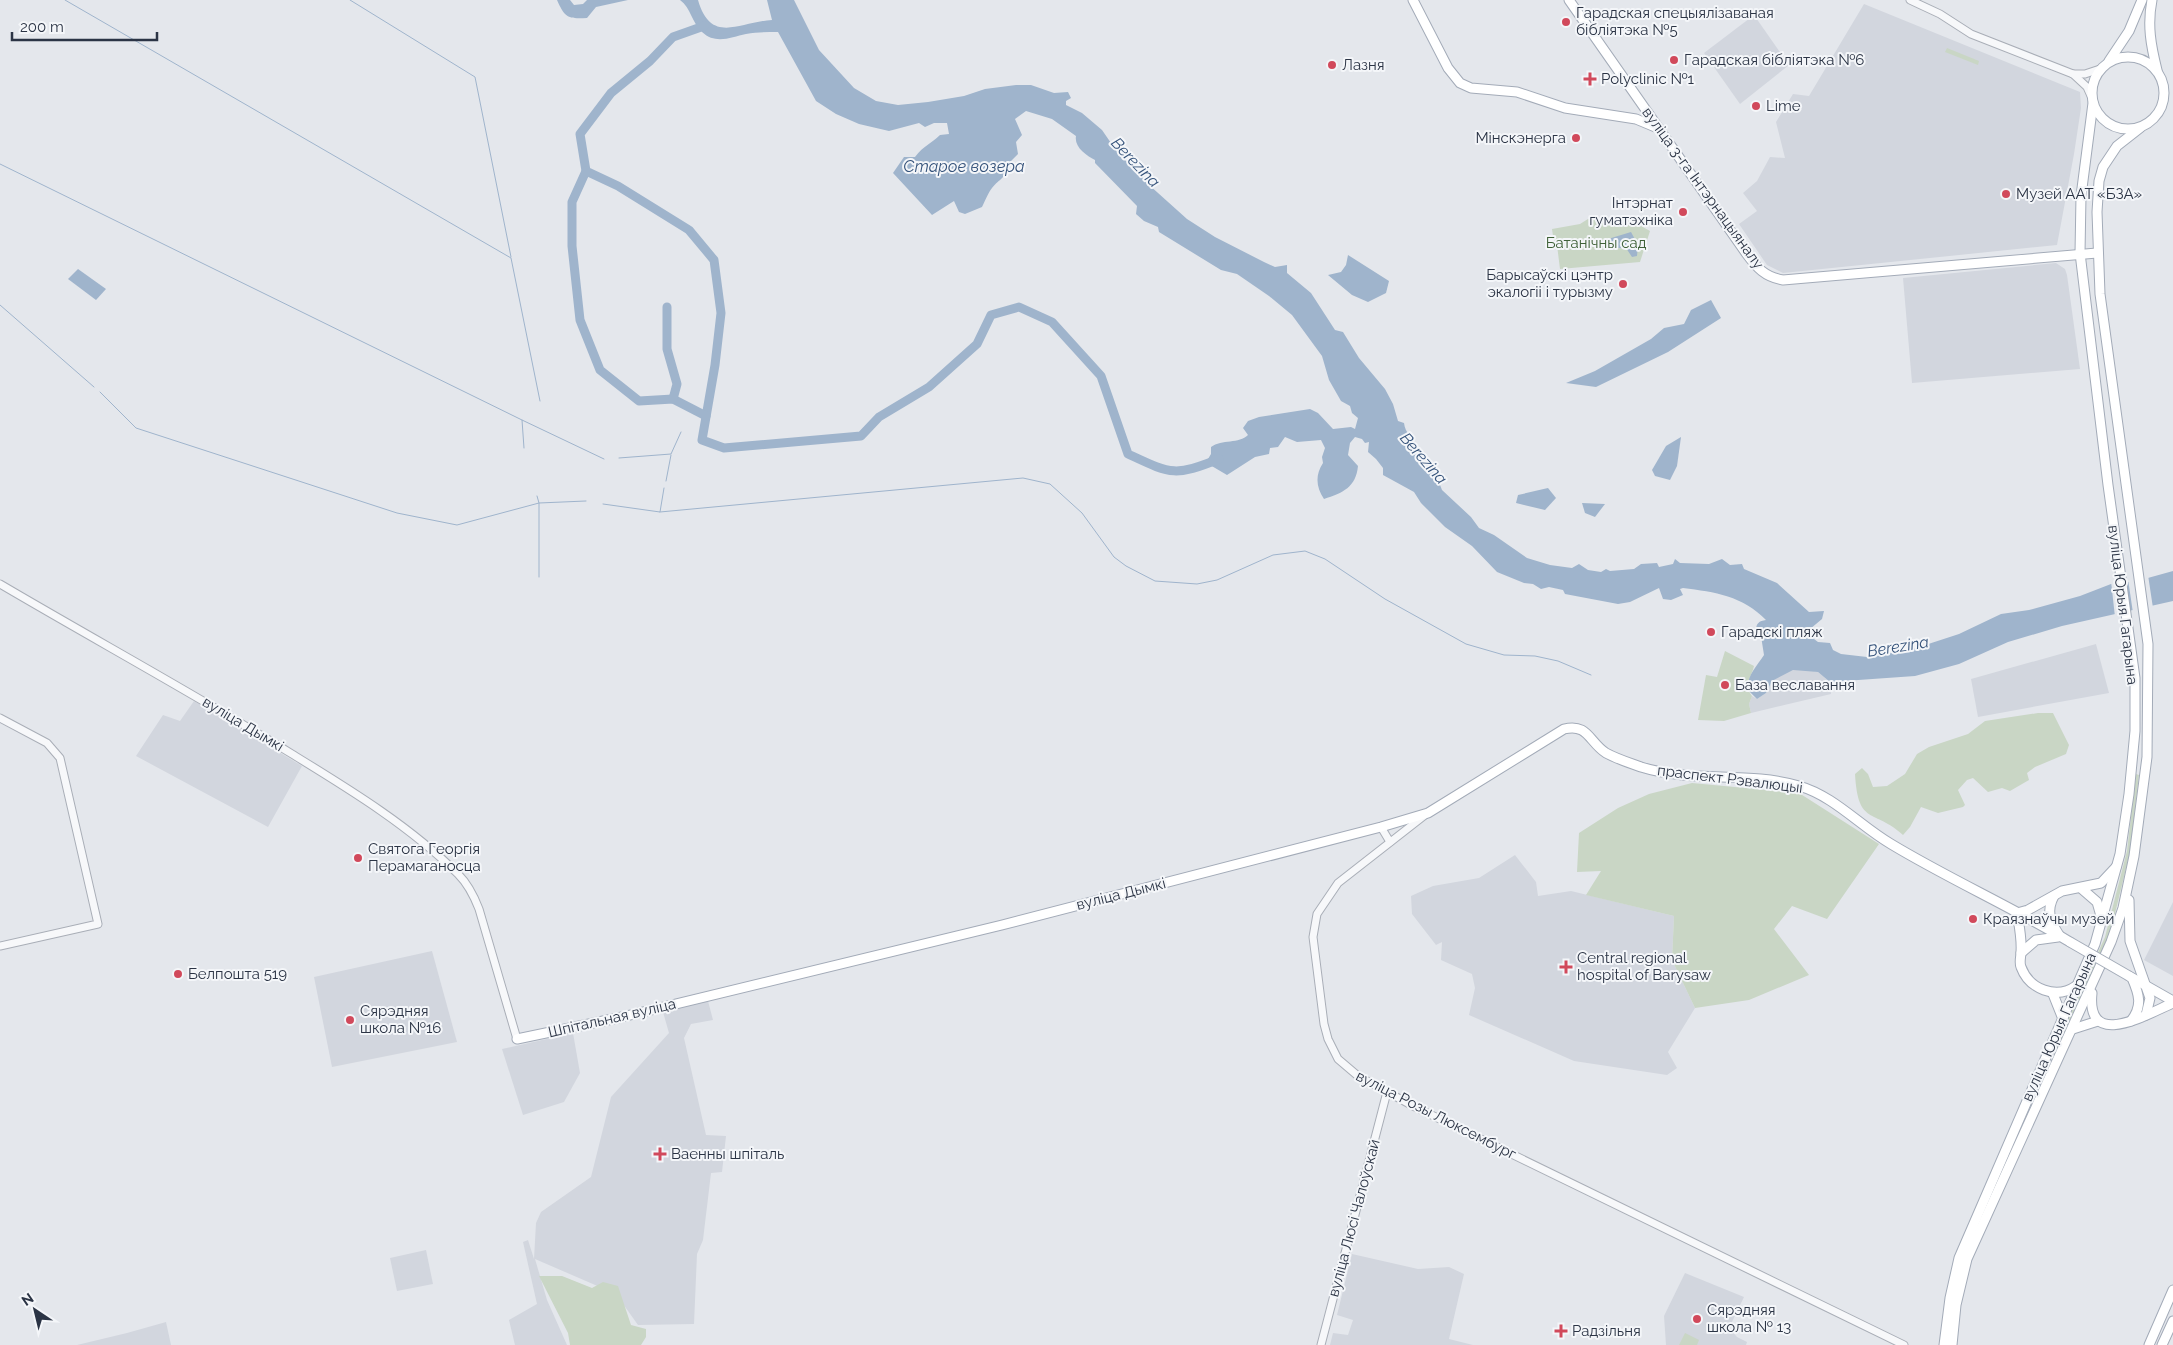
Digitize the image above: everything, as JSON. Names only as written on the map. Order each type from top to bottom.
[{"type":"main road","points":[[1412,0],[1448,68],[1455,78],[1466,86],[1517,92],[1565,108],[1636,119],[1660,129]]},
{"type":"main road","name":"вуліца 3-га Інтэрнацыяналу","points":[[1569,0],[1754,265],[1772,278],[1783,280],[2097,253]]},
{"type":"main road","points":[[2142,0],[2129,31],[2092,86],[2092,99],[2096,112],[2111,126],[2130,130],[2140,128],[2155,118],[2164,102],[2165,90],[2157,70],[2150,33],[2149,20],[2152,0]]},
{"type":"main road","points":[[2104,66],[2127,56],[2147,62],[2157,70]]},
{"type":"main road","name":"вуліца Юрыя Гагарына","points":[[1944,1345],[1950,1298],[1959,1258],[2095,944],[2117,865],[2128,803],[2134,730],[2135,678],[2108,485],[2080,254],[2081,196],[2092,99]]},
{"type":"main road","points":[[1636,119],[1642,111],[1642,103]]},
{"type":"main road","name":"вуліца Юрыя Гагарына","points":[[1952,1345],[1956,1305],[1967,1259],[2092,987],[2123,908],[2134,856],[2147,757],[2148,644],[2100,294],[2097,253],[2099,181],[2103,167],[2117,146],[2140,128]]},
{"type":"main road","name":"вуліца Розы Люксембург","points":[[1428,813],[1564,729],[1572,727]]},
{"type":"main road","name":"праспект Рэвалюцыі","points":[[1572,727],[1583,730],[1605,752],[1643,768],[1664,772],[1784,783],[1812,790],[1891,844],[2070,942],[2173,1002]]},
{"type":"main road","name":"вуліца Дымкі","points":[[861,958],[1011,922],[1381,827],[1428,813]]},
{"type":"main road","points":[[2076,986],[2066,992],[2053,994],[2044,991],[2028,978],[2022,968],[2017,913],[2028,910],[2068,890],[2082,889],[2102,883],[2117,865]]},
{"type":"main road","points":[[2129,877],[2130,936],[2150,998],[2146,1015]]},
{"type":"main road","points":[[2082,889],[2097,902],[2102,918]]},
{"type":"main road","points":[[2054,896],[2050,906],[2049,917],[2061,937]]},
{"type":"main road","points":[[2021,953],[2036,940],[2046,937],[2061,937]]},
{"type":"main road","name":"Шпітальная вуліца","points":[[517,1039],[710,996],[861,958]]},
{"type":"main road","points":[[2131,977],[2140,1002],[2138,1010],[2131,1021]]},
{"type":"main road","points":[[2092,987],[2091,1004],[2098,1021]]},
{"type":"main road","points":[[2053,994],[2063,1019]]},
{"type":"main road","points":[[2073,1029],[2085,1023],[2098,1021],[2111,1026],[2125,1024],[2173,1002]]},
{"type":"main road","points":[[2149,1345],[2173,1290]]},
{"type":"main road","points":[[2162,1345],[2173,1321]]},
{"type":"street","points":[[1910,0],[1940,14],[1971,34],[2073,74],[2085,74],[2104,66]]},
{"type":"street","points":[[2073,74],[2087,87],[2092,99]]},
{"type":"street","name":"вуліца Дымкі","points":[[0,584],[204,700],[334,780],[402,827],[458,874],[469,888]]},
{"type":"street","points":[[0,718],[47,743],[60,758],[98,924],[0,946]]},
{"type":"street","name":"вуліца Розы Люксембург","points":[[1428,813],[1338,883],[1317,914],[1313,937],[1319,995],[1328,1039],[1333,1050],[1347,1068],[1387,1092],[1904,1345]]},
{"type":"street","points":[[1381,827],[1390,842]]},
{"type":"street","name":"Шпітальная вуліца","points":[[469,888],[489,938],[517,1039]]},
{"type":"street","name":"вуліца Люсі Чалоўскай","points":[[1321,1345],[1387,1092]]},
{"type":"shaded area","points":[[1864,4],[2080,92],[2081,108],[2057,245],[1783,273],[1767,265],[1739,224],[1757,211],[1743,193],[1757,181],[1770,157],[1785,158],[1776,122],[1793,94],[1809,96]]},
{"type":"shaded area","points":[[1754,15],[1789,65],[1740,104],[1704,53]]},
{"type":"shaded area","points":[[2056,263],[2065,269],[2067,275],[2080,369],[1912,383],[1903,278]]},
{"type":"shaded area","points":[[2096,644],[2109,693],[1978,717],[1971,679]]},
{"type":"shaded area","points":[[1804,669],[1818,672],[1830,682],[1831,694],[1751,713],[1749,704],[1752,696],[1757,699],[1766,693],[1772,681],[1784,673]]},
{"type":"shaded area","points":[[194,701],[302,766],[268,827],[136,756],[163,715],[180,721]]},
{"type":"shaded area","name":"Central regional hospital of Barysaw","points":[[1515,855],[1536,882],[1538,896],[1571,891],[1674,916],[1672,960],[1695,1008],[1668,1052],[1677,1068],[1667,1075],[1574,1061],[1469,1015],[1475,988],[1472,974],[1441,960],[1442,942],[1436,945],[1412,914],[1411,896],[1433,886],[1479,878]]},
{"type":"shaded area","points":[[2173,902],[2173,976],[2144,960]]},
{"type":"shaded area","points":[[432,951],[457,1042],[332,1067],[314,977]]},
{"type":"shaded area","name":"Ваенны шпіталь","points":[[708,1001],[713,1020],[691,1024],[684,1038],[706,1135],[726,1136],[722,1172],[711,1173],[703,1240],[697,1254],[694,1324],[638,1325],[616,1294],[535,1259],[547,1300],[567,1345],[515,1345],[509,1320],[537,1304],[523,1242],[528,1240],[534,1259],[536,1223],[541,1212],[591,1177],[611,1097],[669,1033],[663,1012]]},
{"type":"shaded area","points":[[573,1033],[580,1073],[564,1102],[523,1115],[502,1049]]},
{"type":"shaded area","points":[[426,1250],[433,1284],[397,1291],[390,1258]]},
{"type":"shaded area","points":[[1352,1254],[1418,1269],[1449,1267],[1464,1274],[1449,1339],[1473,1345],[1330,1345],[1333,1333],[1348,1335],[1353,1320],[1337,1315]]},
{"type":"shaded area","points":[[1685,1273],[1744,1297],[1729,1328],[1737,1337],[1747,1342],[1746,1345],[1666,1345],[1664,1316]]},
{"type":"shaded area","points":[[166,1322],[171,1345],[77,1345],[127,1333]]},
{"type":"green space","points":[[1947,48],[1979,61],[1978,65],[1945,52]]},
{"type":"green space","name":"Батанічны сад","points":[[1588,219],[1632,221],[1650,231],[1640,262],[1560,269],[1557,245],[1554,243],[1552,229],[1580,224]]},
{"type":"green space","name":"База веславання","points":[[1725,651],[1754,666],[1748,681],[1749,692],[1752,696],[1749,704],[1751,713],[1724,721],[1698,720],[1706,675],[1717,677]]},
{"type":"green space","points":[[2038,713],[2053,713],[2069,745],[2066,754],[2035,767],[2027,773],[2029,780],[2010,791],[2002,788],[1988,792],[1973,778],[1967,780],[1958,790],[1965,805],[1963,807],[1938,813],[1921,807],[1910,827],[1903,835],[1893,827],[1869,814],[1860,802],[1855,774],[1862,768],[1868,774],[1873,787],[1887,786],[1905,774],[1917,754],[1929,747],[1968,734],[1985,721]]},
{"type":"green space","points":[[2136,774],[2139,775],[2130,852],[2109,938],[2046,1077],[2060,1037],[2105,937],[2127,851]]},
{"type":"green space","points":[[1692,783],[1799,793],[1879,844],[1827,919],[1792,906],[1774,929],[1809,975],[1749,1000],[1695,1008],[1672,960],[1674,916],[1586,895],[1601,871],[1577,872],[1579,833],[1618,808],[1649,794]]},
{"type":"green space","points":[[539,1276],[562,1276],[592,1288],[603,1282],[618,1286],[631,1325],[646,1329],[646,1337],[641,1345],[570,1345],[568,1333]]},
{"type":"green space","points":[[1685,1333],[1699,1340],[1697,1345],[1679,1345]]},
{"type":"water","points":[[557,0],[570,0],[574,5],[583,4],[587,0],[628,0],[596,7],[587,18],[581,18],[565,14]]},
{"type":"water","points":[[680,0],[698,0],[710,22],[718,27],[728,28],[772,20],[767,0],[794,0],[819,50],[854,88],[876,101],[898,105],[928,102],[964,96],[985,89],[1016,85],[1031,85],[1054,93],[1068,92],[1071,98],[1066,101],[1066,105],[1082,113],[1102,130],[1122,159],[1130,163],[1148,184],[1187,219],[1215,237],[1264,262],[1275,267],[1287,265],[1287,273],[1311,293],[1335,330],[1343,332],[1359,358],[1385,389],[1393,404],[1398,421],[1404,423],[1414,447],[1430,464],[1428,467],[1435,472],[1442,490],[1471,517],[1479,528],[1494,535],[1527,558],[1550,565],[1572,568],[1579,564],[1588,570],[1601,572],[1606,569],[1610,571],[1634,569],[1641,564],[1657,563],[1659,567],[1673,564],[1675,559],[1680,563],[1709,564],[1722,559],[1730,565],[1742,564],[1744,569],[1777,583],[1809,612],[1824,611],[1822,619],[1810,629],[1815,633],[1814,639],[1818,642],[1830,643],[1833,650],[1841,654],[1867,657],[1913,649],[1959,634],[2001,614],[2029,610],[2080,596],[2111,584],[2137,581],[2173,571],[2173,601],[2062,626],[2008,642],[1959,664],[1915,676],[1830,682],[1818,672],[1793,670],[1772,681],[1766,693],[1757,699],[1747,689],[1751,675],[1764,655],[1761,636],[1756,631],[1757,624],[1766,620],[1748,605],[1728,596],[1683,588],[1680,589],[1683,595],[1671,600],[1663,599],[1659,588],[1630,602],[1618,604],[1565,594],[1563,590],[1549,587],[1541,589],[1533,584],[1524,583],[1497,572],[1472,546],[1445,527],[1421,503],[1414,492],[1383,475],[1383,468],[1368,452],[1369,442],[1365,443],[1362,439],[1355,437],[1350,443],[1348,455],[1358,466],[1355,479],[1343,491],[1324,499],[1319,490],[1318,481],[1325,448],[1321,440],[1297,442],[1285,437],[1278,447],[1270,448],[1269,454],[1255,457],[1227,475],[1210,465],[1208,459],[1211,454],[1211,447],[1244,438],[1248,435],[1243,428],[1248,421],[1259,417],[1310,409],[1318,413],[1333,429],[1351,427],[1355,429],[1358,418],[1352,413],[1350,406],[1341,401],[1329,380],[1322,356],[1292,315],[1237,274],[1221,270],[1159,232],[1158,227],[1144,221],[1136,214],[1137,206],[1095,163],[1095,160],[1079,147],[1076,136],[1052,119],[1026,111],[1015,119],[1022,135],[1016,142],[1018,154],[1008,164],[1005,175],[991,190],[982,207],[965,214],[959,212],[954,201],[932,215],[893,173],[904,157],[915,157],[940,135],[949,134],[947,123],[934,123],[925,127],[919,123],[889,131],[859,124],[836,114],[816,101],[778,32],[750,33],[724,39],[713,38],[702,32],[687,7]]},
{"type":"water","points":[[1631,232],[1638,245],[1637,256],[1632,257],[1626,248],[1617,248],[1608,239]]},
{"type":"water","points":[[1348,255],[1389,281],[1386,293],[1368,302],[1352,295],[1328,275],[1341,272],[1346,265]]},
{"type":"water","points":[[78,269],[106,289],[96,300],[68,279]]},
{"type":"water","points":[[1711,300],[1721,318],[1668,352],[1596,387],[1566,383],[1595,371],[1651,339],[1664,328],[1684,324],[1691,310]]},
{"type":"water","points":[[1681,437],[1677,466],[1670,480],[1655,476],[1652,470],[1666,446]]},
{"type":"water","points":[[1548,488],[1556,498],[1545,510],[1516,503],[1518,495]]},
{"type":"water","points":[[1582,503],[1605,504],[1595,517],[1585,513]]},
{"type":"pier","points":[[2148,575],[2153,608],[2133,613],[2128,579]]},
{"type":"pier","points":[[2124,580],[2129,614],[2115,617],[2111,581]]},
{"type":"waterway","points":[[65,0],[511,258],[540,401]]},
{"type":"waterway","points":[[350,0],[475,77],[511,257]]},
{"type":"waterway","points":[[704,26],[673,37],[650,61],[611,93],[580,134],[586,171],[618,186],[689,230],[714,260],[721,313],[715,365],[702,440],[724,448],[861,436],[879,417],[929,387],[977,344],[991,315],[1019,307],[1052,322],[1101,376],[1128,454],[1154,466],[1173,471],[1192,469],[1219,459]]},
{"type":"waterway","points":[[0,164],[522,420]]},
{"type":"waterway","points":[[586,171],[572,202],[572,246],[580,320],[600,370],[639,401],[673,399],[706,416]]},
{"type":"waterway","points":[[0,305],[94,387]]},
{"type":"waterway","points":[[667,307],[667,349],[677,384],[673,399]]},
{"type":"waterway","points":[[100,392],[136,428],[397,513],[457,525],[539,503],[539,577]]},
{"type":"waterway","points":[[524,448],[522,420],[604,459]]},
{"type":"waterway","points":[[619,458],[671,454],[681,432]]},
{"type":"waterway","points":[[666,481],[671,455]]},
{"type":"waterway","points":[[660,512],[1023,478],[1050,484],[1082,513],[1114,557],[1126,566],[1155,581],[1197,584],[1217,580],[1273,555],[1305,551],[1325,559],[1385,599],[1466,644],[1504,655],[1535,656],[1558,661],[1591,675]]},
{"type":"waterway","points":[[603,504],[660,512],[664,488]]},
{"type":"waterway","points":[[537,496],[539,503],[586,501]]},
{"type":"place","name":"Гарадская спецыялізаваная бібліятэка №5","points":[[1566,22]]},
{"type":"place","name":"Гарадская бібліятэка №6","points":[[1674,60]]},
{"type":"place","name":"Лазня","points":[[1332,65]]},
{"type":"place","name":"Polyclinic №1","points":[[1590,79]]},
{"type":"place","name":"Lime","points":[[1756,106]]},
{"type":"place","name":"Мінскэнерга","points":[[1576,138]]},
{"type":"place","name":"Музей ААТ «БЗА»","points":[[2006,194]]},
{"type":"place","name":"Інтэрнат гуматэхніка","points":[[1683,212]]},
{"type":"place","name":"Барысаўскі цэнтр экалогіі і турызму","points":[[1623,284]]},
{"type":"place","name":"Гарадскі пляж","points":[[1711,632]]},
{"type":"place","name":"База веславання","points":[[1725,685]]},
{"type":"place","name":"Святога Георгія Перамаганосца","points":[[358,858]]},
{"type":"place","name":"Краязнаўчы музей","points":[[1973,919]]},
{"type":"place","name":"Central regional hospital of Barysaw","points":[[1566,967]]},
{"type":"place","name":"Белпошта 519","points":[[178,974]]},
{"type":"place","name":"Сярэдняя школа №16","points":[[350,1020]]},
{"type":"place","name":"Ваенны шпіталь","points":[[660,1154]]},
{"type":"place","name":"Сярэдняя школа № 13","points":[[1697,1319]]},
{"type":"place","name":"Радзільня","points":[[1561,1331]]},
{"type":"water label","name":"Berezina","points":[[1136,162]]},
{"type":"water label","name":"Старое возера","points":[[964,166]]},
{"type":"water label","name":"Berezina","points":[[1424,458]]},
{"type":"water label","name":"Berezina","points":[[1898,646]]}]
